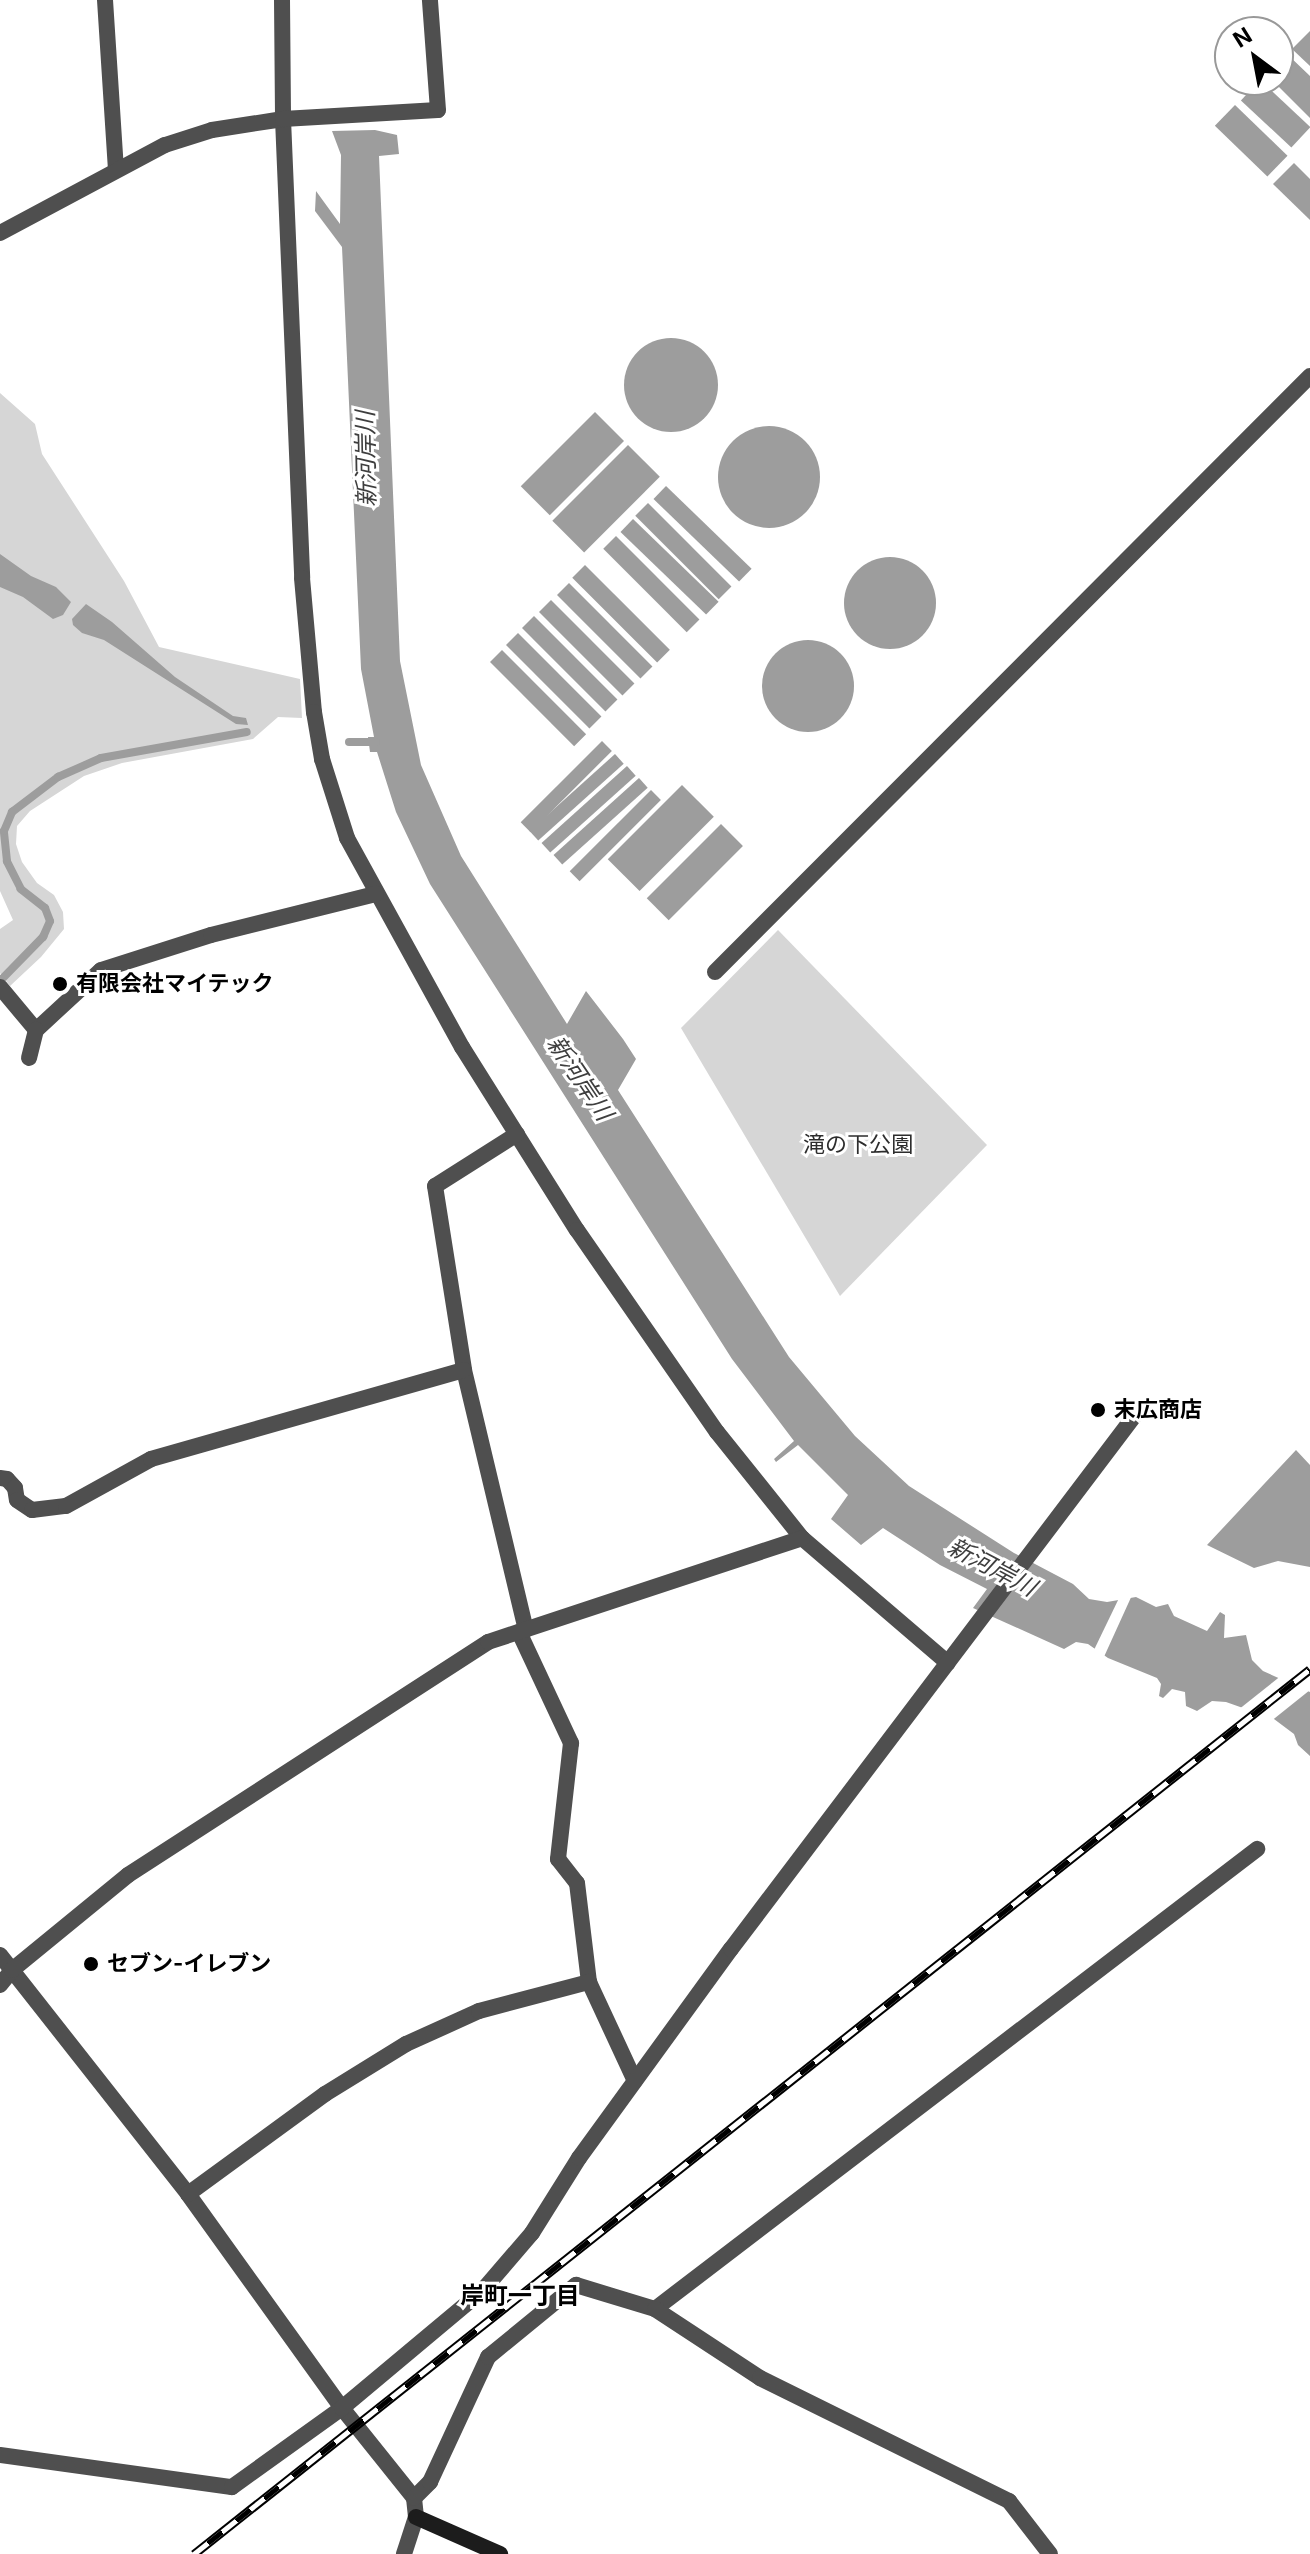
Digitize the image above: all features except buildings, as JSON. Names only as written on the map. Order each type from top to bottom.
[{"type":"street","points":[[105,0],[116,169]]},
{"type":"street","points":[[282,0],[283,119],[302,578],[314,712],[322,759],[339,816],[376,894],[462,1047],[577,1230],[717,1432],[802,1538],[948,1663]]},
{"type":"street","points":[[0,233],[165,145],[212,130],[283,119],[438,110],[430,0]]},
{"type":"street","points":[[715,972],[1310,376]]},
{"type":"street","points":[[29,1058],[36,1030],[101,970],[211,935],[376,894]]},
{"type":"street","points":[[0,987],[36,1030]]},
{"type":"street","points":[[517,1134],[435,1186],[464,1370],[523,1631],[571,1743],[558,1859],[577,1883],[589,1982],[635,2081]]},
{"type":"street","points":[[0,1478],[7,1479],[15,1488],[17,1500],[32,1510],[66,1506],[151,1459],[464,1370]]},
{"type":"street","points":[[0,2455],[232,2487],[342,2408],[451,2313],[483,2290],[532,2233],[635,2081],[1141,1407]]},
{"type":"street","points":[[0,1985],[12,1970],[128,1875],[488,1642],[802,1538]]},
{"type":"street","points":[[655,2309],[1257,1849]]},
{"type":"street","points":[[0,1955],[188,2194],[342,2408],[414,2498],[416,2517],[404,2554]]},
{"type":"street","points":[[188,2194],[325,2094],[406,2044],[479,2011],[589,1982]]},
{"type":"street","points":[[414,2498],[430,2482],[488,2357],[576,2285],[655,2309],[760,2378],[1009,2501],[1050,2554]]},
{"type":"street","points":[[416,2517],[500,2554]]},
{"type":"green space","points":[[0,393],[35,424],[42,454],[124,581],[159,647],[300,679],[302,718],[278,717],[253,739],[122,763],[84,776],[30,811],[17,826],[16,844],[22,862],[37,883],[54,895],[63,912],[64,929],[41,957],[10,986],[0,973],[0,929],[13,920],[0,891]]},
{"type":"green space","name":"滝の下公園","points":[[778,930],[987,1145],[840,1296],[681,1028]]},
{"type":"water","points":[[1310,31],[1310,66],[1294,51],[1294,47]]},
{"type":"water","points":[[1294,61],[1310,76],[1310,118],[1288,96],[1294,96]]},
{"type":"water","points":[[1245,96],[1277,96],[1310,128],[1291,148],[1241,100]]},
{"type":"water","points":[[1235,105],[1288,156],[1267,177],[1215,126]]},
{"type":"water","name":"新河岸川","points":[[375,130],[397,135],[399,154],[379,156],[400,661],[421,765],[461,856],[567,1024],[586,991],[623,1039],[636,1059],[618,1090],[789,1357],[855,1436],[909,1486],[1014,1553],[1073,1584],[1089,1599],[1107,1602],[1136,1597],[1156,1607],[1168,1604],[1174,1616],[1207,1631],[1220,1612],[1225,1615],[1224,1638],[1246,1635],[1252,1660],[1263,1671],[1310,1692],[1310,1756],[1298,1745],[1294,1734],[1274,1719],[1226,1702],[1212,1701],[1197,1711],[1186,1706],[1185,1692],[1172,1689],[1163,1698],[1159,1696],[1161,1684],[1157,1678],[1108,1658],[1088,1644],[1076,1642],[1064,1649],[973,1608],[987,1589],[940,1565],[883,1528],[861,1545],[831,1519],[848,1495],[798,1445],[776,1462],[774,1459],[794,1441],[732,1359],[430,884],[396,812],[377,752],[370,752],[368,737],[374,737],[361,669],[342,247],[315,211],[316,191],[340,224],[341,155],[332,131]]},
{"type":"water","points":[[1294,163],[1310,179],[1310,220],[1273,184]]},
{"type":"water","points":[[671,338],[689,341],[704,352],[715,367],[718,385],[715,403],[704,418],[689,429],[671,432],[653,429],[638,418],[627,403],[624,385],[627,367],[638,352],[653,341]]},
{"type":"water","points":[[595,412],[624,441],[550,515],[521,486]]},
{"type":"water","points":[[769,426],[788,430],[805,441],[816,458],[820,477],[816,496],[805,513],[788,524],[769,528],[750,524],[733,513],[722,496],[718,477],[722,458],[733,441],[750,430]]},
{"type":"water","points":[[628,445],[660,477],[584,552],[552,521]]},
{"type":"water","points":[[666,486],[752,569],[739,582],[653,499]]},
{"type":"water","points":[[648,503],[731,586],[719,599],[635,516]]},
{"type":"water","points":[[633,519],[719,602],[706,615],[620,532]]},
{"type":"water","points":[[616,536],[699,619],[687,632],[603,549]]},
{"type":"water","points":[[0,554],[31,576],[56,587],[71,602],[63,615],[53,619],[23,597],[0,587]]},
{"type":"water","points":[[890,557],[907,561],[922,571],[932,586],[936,603],[932,620],[922,635],[907,645],[890,649],[873,645],[858,635],[848,620],[844,603],[848,586],[858,571],[873,561]]},
{"type":"water","points":[[585,565],[670,650],[657,663],[572,578]]},
{"type":"water","points":[[569,583],[652,666],[640,678],[557,595]]},
{"type":"water","points":[[551,600],[634,683],[622,695],[539,612]]},
{"type":"water","points":[[86,604],[112,622],[175,677],[233,716],[246,718],[248,725],[236,724],[104,640],[82,633],[73,625],[72,619]]},
{"type":"water","points":[[534,616],[617,699],[605,711],[522,628]]},
{"type":"water","points":[[518,633],[601,716],[589,728],[506,645]]},
{"type":"water","points":[[808,640],[826,643],[841,653],[851,668],[854,686],[851,704],[841,719],[826,729],[808,732],[790,729],[775,719],[765,704],[762,686],[765,668],[775,653],[790,643]]},
{"type":"water","points":[[502,650],[586,734],[574,746],[490,662]]},
{"type":"water","points":[[602,741],[612,751],[531,832],[521,822]]},
{"type":"water","points":[[615,754],[624,764],[538,841],[530,831]]},
{"type":"water","points":[[627,766],[636,776],[550,853],[542,843]]},
{"type":"water","points":[[639,778],[648,788],[562,865],[554,855]]},
{"type":"water","points":[[682,785],[714,817],[640,891],[608,859]]},
{"type":"water","points":[[651,790],[661,800],[580,881],[570,871]]},
{"type":"water","points":[[721,824],[743,846],[669,920],[647,898]]},
{"type":"water","points":[[1296,1450],[1310,1465],[1310,1567],[1278,1561],[1254,1568],[1207,1545]]},
{"type":"pier","points":[[1133,1593],[1103,1659],[1093,1652],[1121,1594]]},
{"type":"pier","points":[[1282,1675],[1310,1690],[1270,1722],[1238,1710]]},
{"type":"waterway","points":[[0,981],[43,937],[50,921],[45,908],[21,889],[7,861],[4,831],[12,812],[58,777],[101,758],[247,732]]},
{"type":"waterway","points":[[349,742],[376,742]]},
{"type":"railway","points":[[194,2554],[1310,1669]]},
{"type":"place","name":"有限会社マイテック","points":[[60,984]]},
{"type":"place","name":"末広商店","points":[[1098,1410]]},
{"type":"place","name":"セブン-イレブン","points":[[91,1964]]},
{"type":"district","name":"岸町一丁目","points":[[520,2296]]}]
